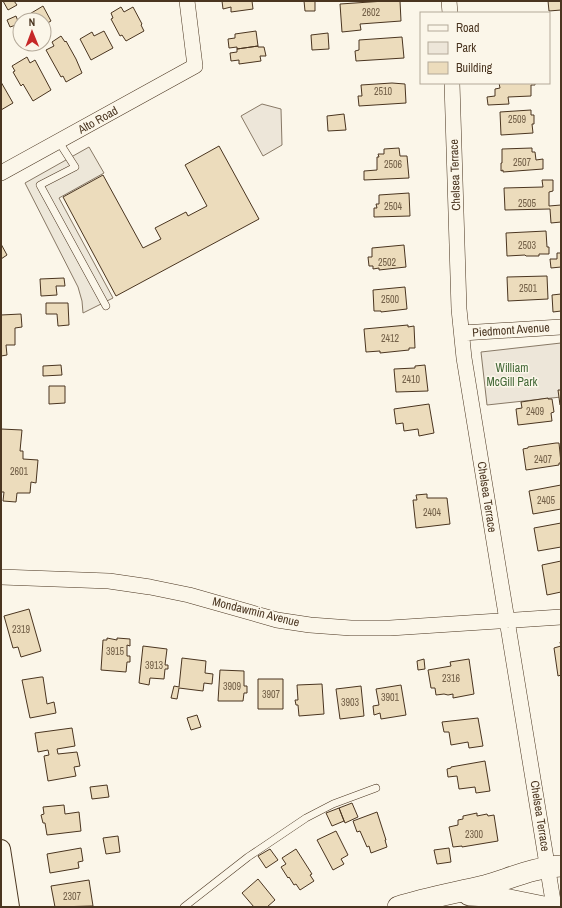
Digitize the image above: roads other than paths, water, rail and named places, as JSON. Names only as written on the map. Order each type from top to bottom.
[{"type":"main road","points":[[398,907],[420,900],[449,895],[555,866]]},
{"type":"main road","points":[[449,895],[489,896],[544,907]]},
{"type":"street","name":"Alto Road","points":[[1,173],[195,66],[187,1]]},
{"type":"street","points":[[449,1],[450,12]]},
{"type":"street","name":"Chelsea Terrace","points":[[452,84],[459,309],[464,358],[507,620],[555,866],[554,907]]},
{"type":"street","name":"Piedmont Avenue","points":[[462,333],[561,327]]},
{"type":"street","name":"Mondawmin Avenue","points":[[1,577],[109,581],[189,595],[277,620],[310,625],[351,628],[390,628],[561,617]]},
{"type":"street","points":[[1,849],[10,907]]},
{"type":"lane","points":[[59,142],[75,167],[40,185],[106,306]]},
{"type":"lane","points":[[184,907],[248,857],[306,818],[333,804],[376,788]]},
{"type":"park label","name":"William McGill Park","points":[[512,375]]}]
